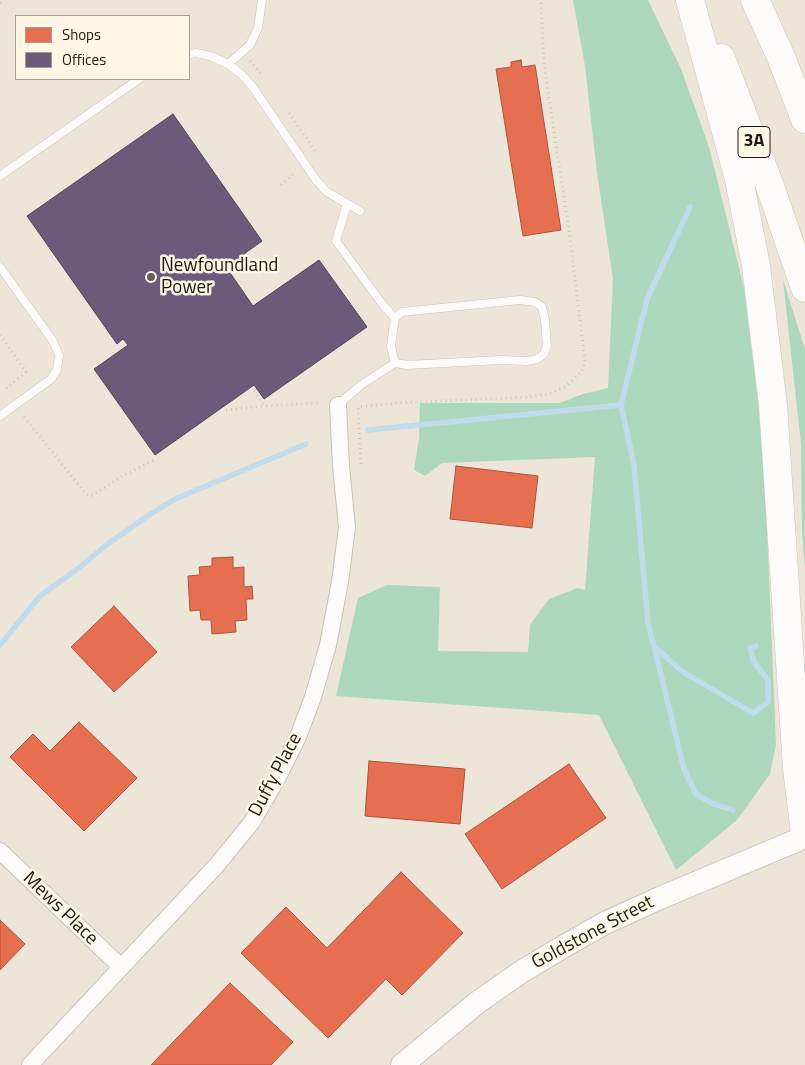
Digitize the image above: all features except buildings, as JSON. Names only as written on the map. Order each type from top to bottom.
[{"type":"highway","points":[[690,0],[739,179],[756,266],[773,405],[797,768],[805,835]]},
{"type":"highway","name":"3A","points":[[695,0],[730,77],[805,288]]},
{"type":"highway","points":[[755,0],[781,57],[805,119]]},
{"type":"highway","points":[[759,0],[805,74]]},
{"type":"main road","name":"Goldstone Street","points":[[402,1065],[478,1002],[521,972],[561,948],[605,923],[805,835]]},
{"type":"street","name":"Duffy Place","points":[[30,1065],[216,866],[252,822],[277,779],[298,737],[313,697],[328,645],[340,582],[347,527],[338,405]]},
{"type":"street","name":"Mews Place","points":[[0,851],[121,967]]},
{"type":"lane","points":[[228,64],[250,45],[258,28],[262,0]]},
{"type":"lane","points":[[190,54],[210,56],[228,64],[241,74],[252,86],[327,192],[360,211]]},
{"type":"lane","points":[[0,176],[138,80]]},
{"type":"lane","points":[[348,204],[336,241],[382,305],[395,318]]},
{"type":"lane","points":[[0,267],[53,341],[59,355],[57,370],[51,380],[0,416]]},
{"type":"lane","points":[[338,405],[361,385],[395,363],[407,366],[537,359],[544,354],[547,346],[542,308],[535,302],[520,300],[402,312],[395,318],[391,346],[395,363]]},
{"type":"path","points":[[0,3],[4,0]]},
{"type":"path","points":[[361,464],[358,407],[397,402],[548,394],[566,387],[582,372],[585,361],[570,240],[544,65],[541,0]]},
{"type":"path","points":[[0,335],[26,372],[3,391]]},
{"type":"path","points":[[254,390],[265,406]]},
{"type":"path","points":[[226,410],[318,403]]},
{"type":"path","points":[[24,417],[86,494],[90,496],[106,488],[124,475],[154,460]]},
{"type":"green space","points":[[573,0],[648,0],[681,69],[709,147],[744,288],[758,401],[766,503],[776,745],[770,774],[737,820],[676,870],[599,715],[336,696],[358,598],[387,585],[440,587],[438,651],[528,652],[530,625],[549,599],[578,588],[585,590],[595,457],[442,463],[425,476],[414,470],[419,439],[420,403],[560,403],[583,394],[608,388],[613,279],[597,173],[585,66]]},
{"type":"green space","points":[[783,280],[805,349],[805,570],[802,531],[801,444]]},
{"type":"waterway","points":[[368,430],[621,405],[647,299],[690,207]]},
{"type":"waterway","points":[[621,405],[634,465],[648,624],[654,646],[683,672],[753,713],[768,702],[768,680],[754,662],[750,648],[756,646]]},
{"type":"waterway","points":[[0,645],[40,596],[146,517],[175,499],[306,444]]},
{"type":"waterway","points":[[654,646],[684,769],[696,794],[711,803],[733,810]]},
{"type":"place","name":"Newfoundland Power","points":[[151,277]]}]
